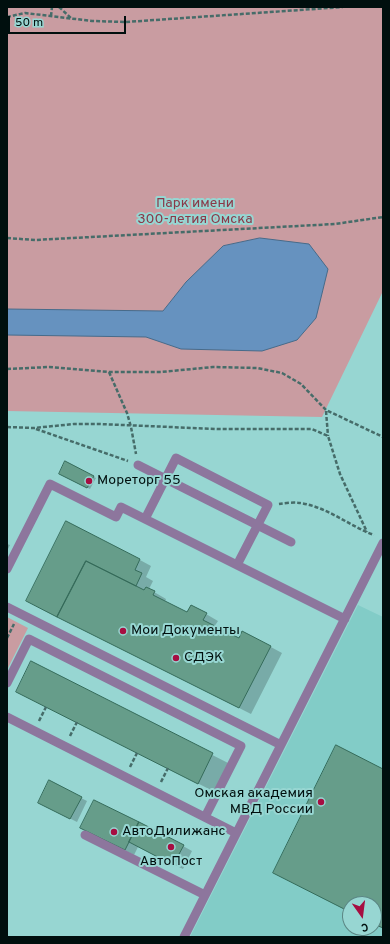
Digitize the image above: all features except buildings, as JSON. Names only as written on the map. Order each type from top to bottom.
[{"type":"lane","points":[[145,519],[176,458],[268,505],[238,565]]},
{"type":"lane","points":[[138,465],[291,542]]},
{"type":"lane","points":[[7,569],[50,484],[116,517],[121,507],[345,619]]},
{"type":"lane","points":[[184,937],[345,619],[380,540]]},
{"type":"lane","points":[[7,607],[281,745]]},
{"type":"lane","points":[[7,683],[29,639],[241,746],[205,817]]},
{"type":"lane","points":[[7,717],[236,833]]},
{"type":"lane","points":[[85,835],[205,895]]},
{"type":"path","points":[[51,16],[52,7]]},
{"type":"path","points":[[59,7],[71,18]]},
{"type":"path","points":[[7,17],[25,13],[92,21],[126,22],[343,7]]},
{"type":"path","points":[[7,238],[35,240],[319,225],[383,217]]},
{"type":"path","points":[[7,369],[50,367],[109,372],[161,372],[213,367],[257,368],[282,373],[301,384],[326,410],[383,437]]},
{"type":"path","points":[[34,428],[138,465],[132,427],[109,372]]},
{"type":"path","points":[[326,410],[328,436],[340,474],[367,532]]},
{"type":"path","points":[[7,427],[34,428],[74,424],[99,424],[132,427],[216,429],[312,429],[328,436]]},
{"type":"path","points":[[268,505],[299,502],[316,506],[334,514],[380,540]]},
{"type":"path","points":[[39,722],[46,707]]},
{"type":"path","points":[[69,737],[77,722]]},
{"type":"path","points":[[130,768],[137,753]]},
{"type":"path","points":[[160,783],[168,768]]},
{"type":"shaded area","points":[[260,238],[309,244],[328,269],[316,318],[297,340],[262,351],[181,349],[146,337],[7,335],[7,309],[163,311],[186,282],[223,246]]},
{"type":"shaded area","name":"Омская академия МВД России","points":[[358,605],[383,617],[383,937],[190,937]]},
{"type":"green space","name":"Парк имени 300-летия Омска","points":[[7,7],[383,7],[383,291],[322,417],[7,411]]},
{"type":"green space","points":[[7,617],[28,628],[7,670]]},
{"type":"place","name":"Мореторг 55","points":[[89,481]]},
{"type":"place","name":"Мои Документы","points":[[123,631]]},
{"type":"place","name":"СДЭК","points":[[176,658]]},
{"type":"place","name":"Омская академия МВД России","points":[[321,802]]},
{"type":"place","name":"АвтоДилижанс","points":[[114,832]]},
{"type":"place","name":"АвтоПост","points":[[171,847]]}]
